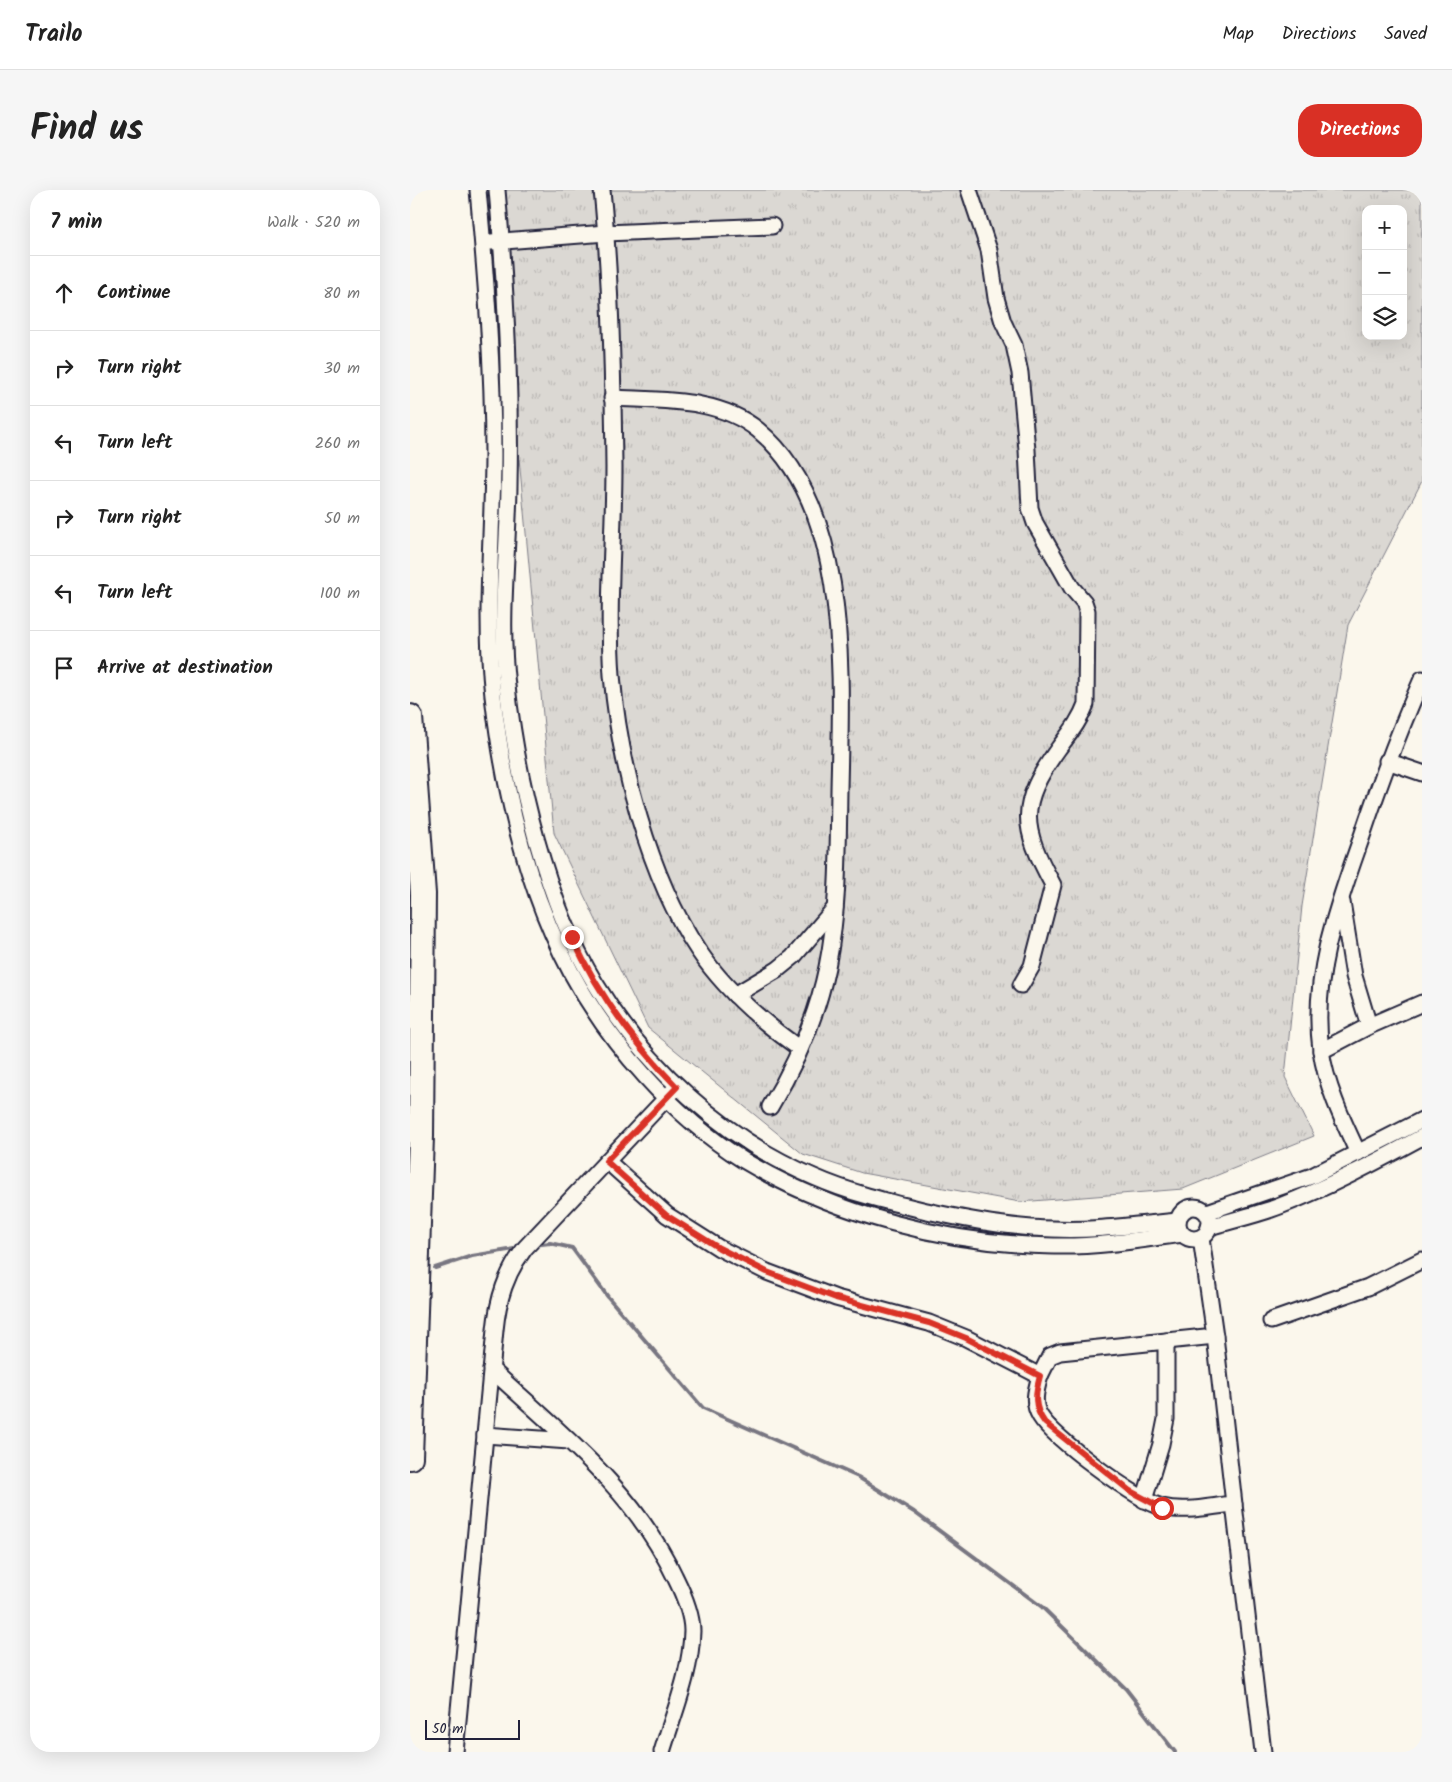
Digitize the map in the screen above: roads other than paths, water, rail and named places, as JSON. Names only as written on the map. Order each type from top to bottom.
[{"type":"main road","points":[[410,716],[423,894],[421,1136],[410,1457]]},
{"type":"street","points":[[478,190],[483,242],[493,421],[488,639],[504,775],[535,887],[558,946],[572,973],[618,1043],[672,1092]]},
{"type":"street","points":[[497,190],[509,413],[505,664],[519,763],[544,865],[582,958],[618,1020],[701,1129],[743,1160],[793,1187],[923,1231],[980,1240],[1053,1246],[1100,1244],[1180,1227]]},
{"type":"street","points":[[602,190],[606,233],[614,468],[612,676],[630,780],[656,866],[668,895],[699,951],[735,995],[773,1030],[800,1049]]},
{"type":"street","points":[[969,190],[989,250],[996,298],[1003,322],[1014,345],[1018,364],[1027,450],[1030,508],[1034,523],[1072,588],[1084,602],[1087,611],[1086,704],[1081,718],[1038,778],[1030,800],[1028,818],[1034,851],[1053,885],[1032,966],[1022,985]]},
{"type":"street","points":[[483,242],[606,233],[772,226]]},
{"type":"street","points":[[612,398],[687,402],[716,409],[740,418],[757,429],[773,444],[788,464],[812,510],[829,564],[838,620],[839,767],[835,908],[832,941],[823,986],[800,1049],[770,1107]]},
{"type":"street","points":[[1358,1153],[1335,1100],[1321,1051],[1320,986],[1331,930],[1341,896],[1387,761],[1422,679]]},
{"type":"street","points":[[1387,761],[1422,773]]},
{"type":"street","points":[[1341,896],[1354,976],[1369,1026]]},
{"type":"street","points":[[735,995],[777,970],[793,957],[835,908]]},
{"type":"street","points":[[1321,1051],[1369,1026],[1422,1003]]},
{"type":"street","points":[[455,1752],[497,1311],[504,1284],[524,1248],[672,1092]]},
{"type":"street","points":[[1263,1752],[1215,1336],[1206,1226],[1202,1208],[1189,1207],[1184,1210],[1180,1227],[1187,1238],[1206,1226],[1422,1120]]},
{"type":"street","points":[[1206,1226],[1278,1207],[1303,1197],[1356,1173],[1422,1137]]},
{"type":"street","points":[[606,1161],[666,1215],[719,1248],[758,1268],[836,1298],[938,1326],[1040,1376]]},
{"type":"street","points":[[1271,1321],[1368,1287],[1422,1260]]},
{"type":"street","points":[[1215,1336],[1055,1353],[1047,1360],[1040,1376],[1035,1401],[1040,1416],[1045,1423],[1089,1460],[1144,1500],[1162,1508],[1179,1510],[1234,1504]]},
{"type":"street","points":[[1144,1500],[1161,1444],[1166,1419],[1166,1341]]},
{"type":"street","points":[[491,1369],[621,1492],[657,1540],[685,1597],[692,1629],[690,1658],[662,1752]]},
{"type":"street","points":[[486,1435],[569,1441]]},
{"type":"waterway","points":[[534,1245],[550,1243],[572,1248],[608,1297],[703,1408],[858,1477],[914,1512],[1042,1607],[1126,1689],[1175,1752]]},
{"type":"waterway","points":[[435,1268],[472,1256],[520,1248]]}]
